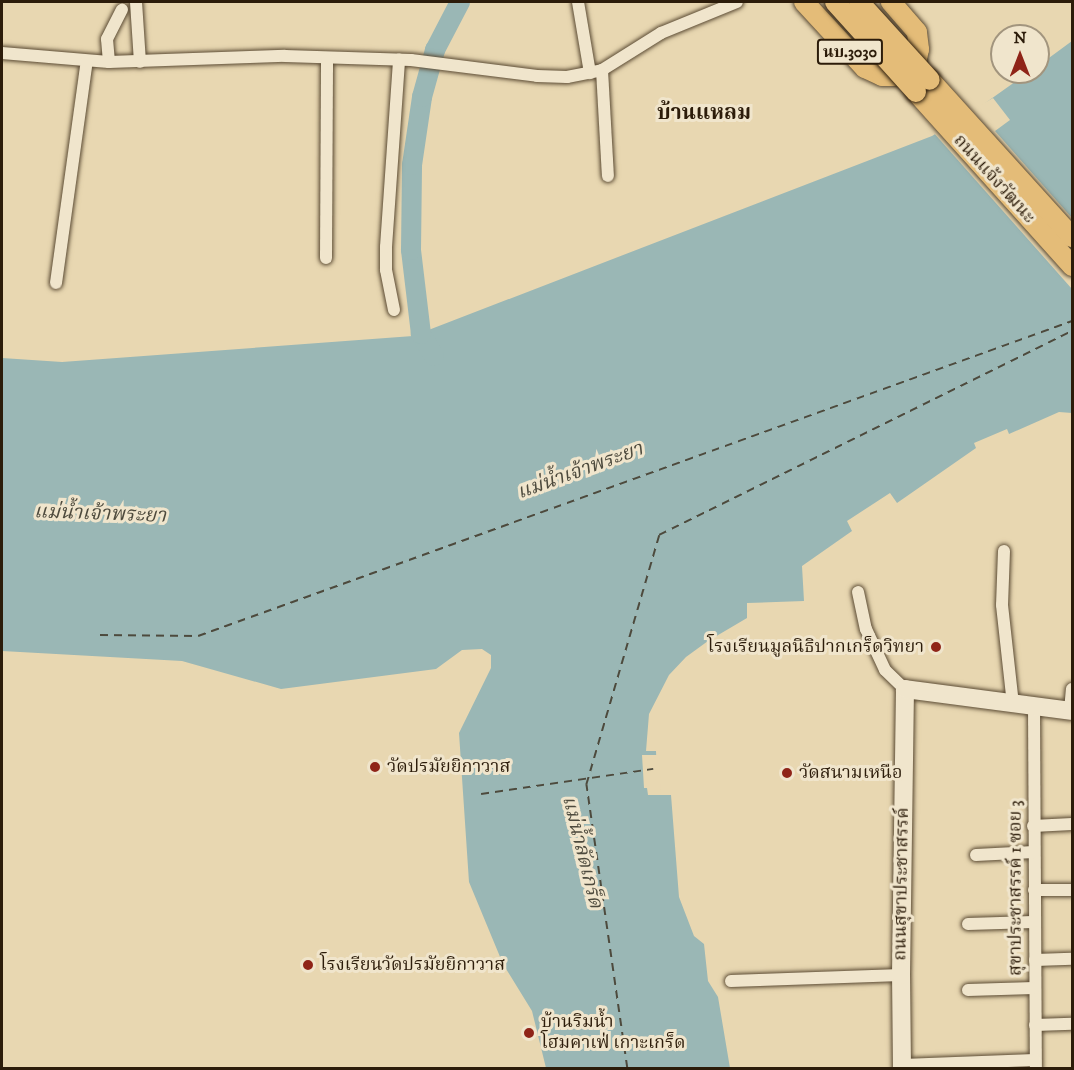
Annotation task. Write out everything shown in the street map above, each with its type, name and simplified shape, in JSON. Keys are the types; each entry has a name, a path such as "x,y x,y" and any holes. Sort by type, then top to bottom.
{"main road":[{"name":"นบ.3030","path":"804,2 865,68 882,76 893,76 907,70 917,58 919,49 917,32 891,2"},
{"path":"835,2 923,86"},
{"path":"859,2 923,86"},
{"name":"ถนนแจ้งวัฒนะ","path":"923,86 1072,237"},
{"name":"ถนนแจ้งวัฒนะ","path":"923,86 1072,266"}],"street":[{"path":"136,2 140,62"},
{"path":"578,2 596,72 608,176"},
{"path":"2,53 109,62 285,56 405,60 445,63 537,76 567,77 596,72 661,33 737,2"},
{"path":"109,62 107,39 122,10"},
{"path":"326,258 327,59"},
{"path":"394,310 386,270 386,238 405,60"},
{"path":"56,283 87,61"},
{"path":"1004,551 1002,605 1013,704"},
{"path":"858,592 866,629 885,670 905,689 1071,711 1072,689"},
{"name":"ถนนสุขาประชาสรรค์","path":"902,1067 905,689"},
{"name":"สุขาประชาสรรค์ 1 ซอย 3","path":"1034,707 1035,1064"},
{"path":"1033,826 1072,824"},
{"path":"976,855 1034,852"},
{"path":"1034,890 1072,890"},
{"path":"968,924 1033,922"},
{"path":"1035,960 1072,959"},
{"path":"731,981 901,975"},
{"path":"968,990 1034,988"},
{"path":"1035,1025 1072,1024"},
{"path":"902,1067 1035,1064"}],"water":[{"path":"1072,41 1072,413 1059,412 1009,434 1007,429 974,443 976,448 897,503 890,493 847,521 852,531 802,566 804,601 747,603 747,618 686,657 669,675 649,714 646,751 656,751 658,795 671,795 679,897 694,936 704,944 708,981 718,997 730,1068 546,1068 532,1011 503,964 469,882 459,733 491,668 491,655 482,649 462,650 436,669 281,689 182,661 2,651 2,358 62,362 413,336 932,136 974,111 1012,84 1050,84 1050,57"}],"pier":[{"path":"993,98 1010,120 995,131 1072,218 1072,289 933,132"},
{"path":"642,755 659,755 661,795 648,795 647,788 644,788"}],"waterway":[{"path":"434,356 421,334 411,250 412,165 422,97 435,50 460,2"}],"ferry route":[{"path":"100,635 198,636 1072,321"},
{"path":"627,1068 586,785 659,535 1072,331"},
{"path":"481,794 653,769"}],"place":[{"name":"โรงเรียนมูลนิธิปากเกร็ดวิทยา","path":"936,647"},
{"name":"วัดปรมัยยิกาวาส","path":"375,767"},
{"name":"วัดสนามเหนือ","path":"787,773"},
{"name":"โรงเรียนวัดปรมัยยิกาวาส","path":"308,965"},
{"name":"บ้านริมน้ำ โฮมคาเฟ่ เกาะเกร็ด","path":"529,1033"}],"district":[{"name":"บ้านแหลม","path":"704,113"}],"water label":[{"name":"แม่น้ำเจ้าพระยา","path":"580,471"},
{"name":"แม่น้ำเจ้าพระยา","path":"100,514"},
{"name":"แม่น้ำลัดเกร็ด","path":"582,852"}]}
